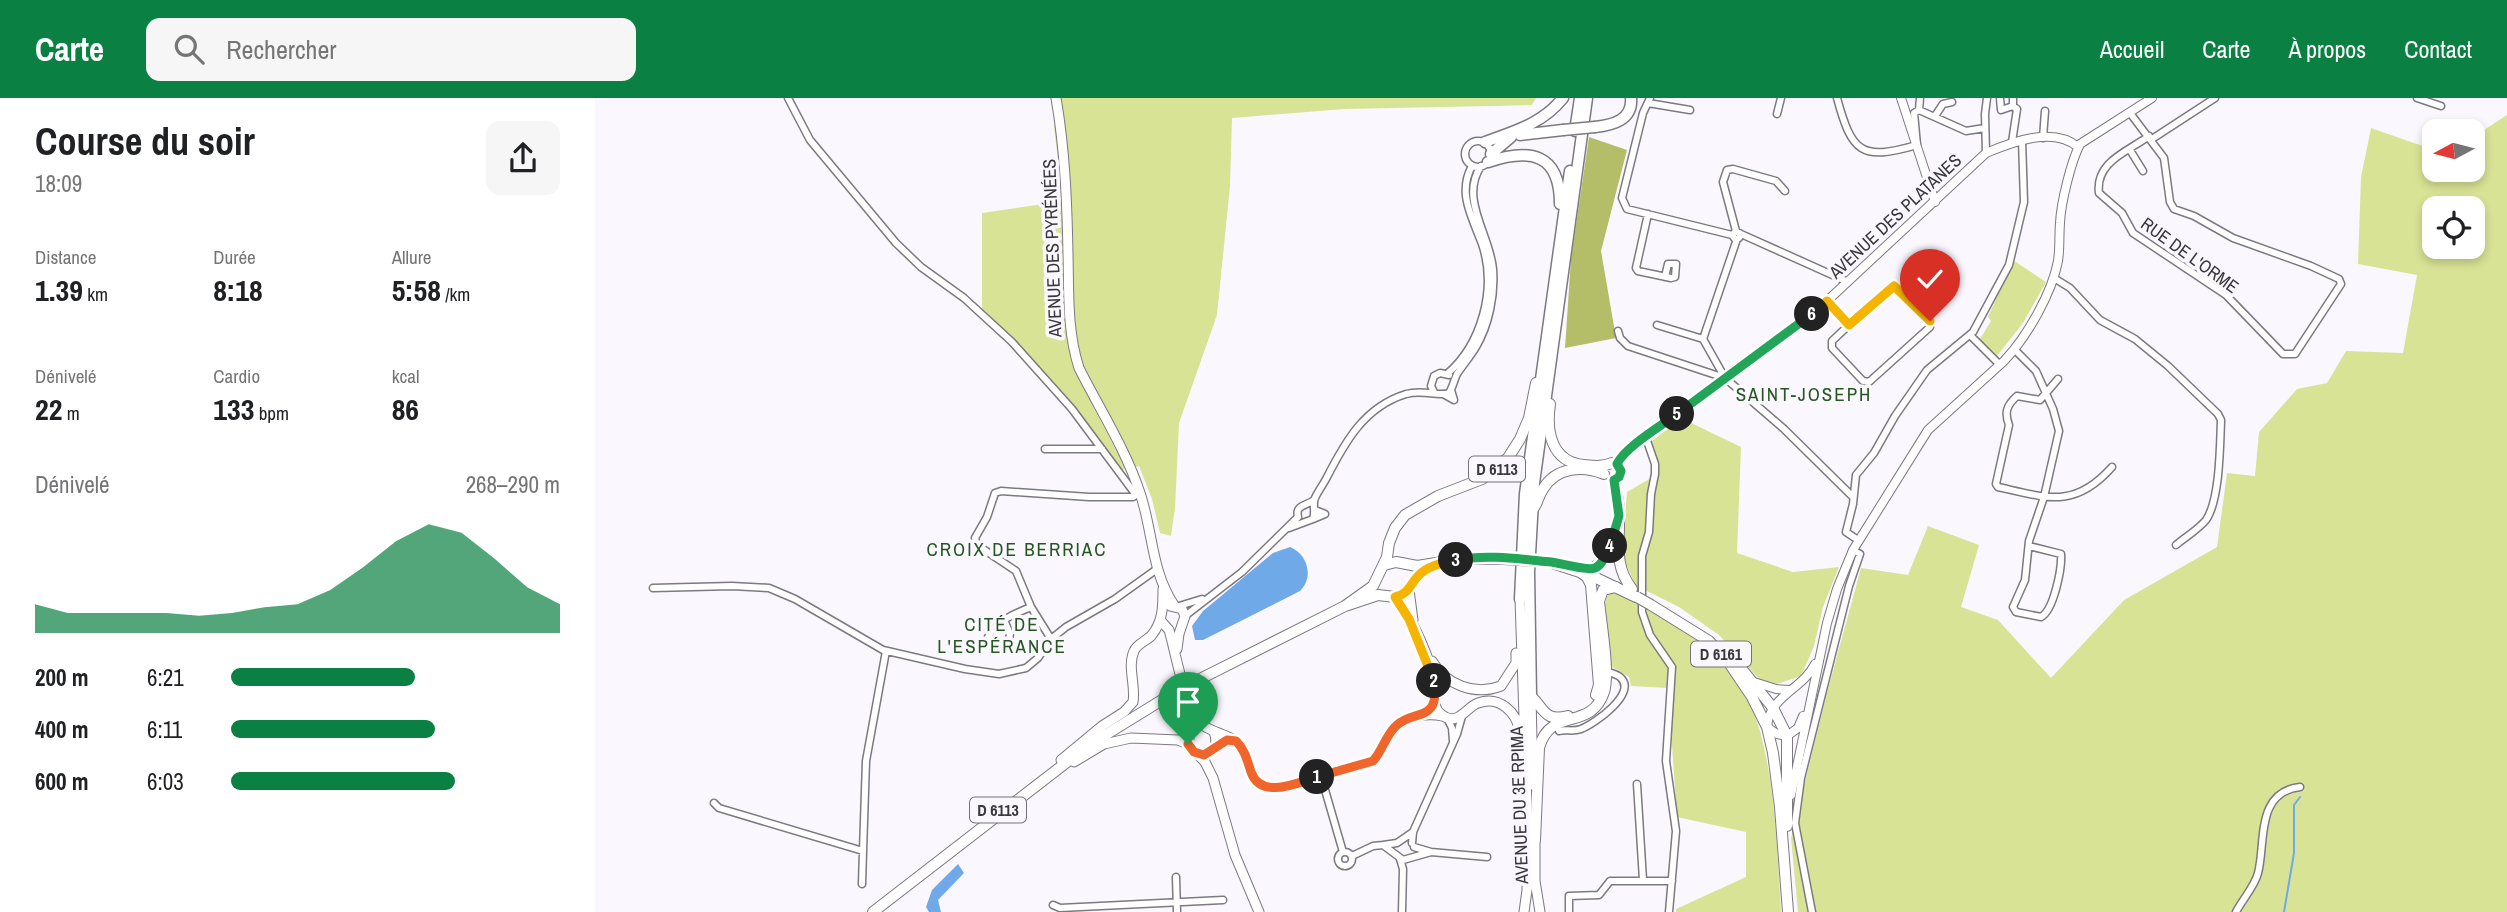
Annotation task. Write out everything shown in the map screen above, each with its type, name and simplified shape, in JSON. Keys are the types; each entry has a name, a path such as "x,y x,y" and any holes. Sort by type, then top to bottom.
{"highway":[{"path":"1485,142 1530,126 1546,116 1563,98"},
{"name":"D 6113","path":"1520,599 1525,494 1580,98"},
{"name":"D 6113","path":"1531,696 1529,572 1532,510 1587,98"},
{"path":"1577,173 1593,98"},
{"path":"1498,138 1612,125 1622,120 1632,105 1631,98"},
{"path":"1487,161 1511,137"},
{"path":"1487,161 1522,153 1537,157 1547,164 1560,188 1561,239"}],"main road":[{"name":"AVENUE DES PYRÉNÉES","path":"1056,98 1066,171 1073,351 1079,368 1133,473 1163,589 1164,610"},
{"name":"D 6113","path":"1562,292 1548,418 1551,440 1558,452 1576,464 1605,470"},
{"name":"D 6113","path":"1384,565 1395,528 1405,514 1438,496 1482,479 1508,458 1529,418 1549,321"},
{"path":"1612,463 1617,464 1621,471 1619,477 1614,480 1607,478 1605,470 1612,463"},
{"name":"D 6113","path":"1532,510 1538,503 1543,488 1558,474 1577,468 1605,470"},
{"path":"1614,480 1619,516 1619,562 1625,580 1636,593"},
{"path":"1445,717 1437,710 1434,681 1420,642 1402,605 1380,590 1377,578 1384,565 1396,562 1417,566 1484,557 1596,568 1612,541 1619,516"},
{"path":"1390,596 1402,596 1422,572 1446,561"},
{"path":"1531,696 1549,716 1560,718 1578,714 1592,702 1603,675 1595,640 1591,585 1587,577 1577,570 1549,562"},
{"path":"1406,565 1412,573 1413,618 1432,663 1441,675 1467,688 1482,691 1493,689 1501,686 1509,676 1516,663 1516,614 1520,599"},
{"name":"D 6161","path":"1589,569 1636,593 1709,641 1729,663 1752,697 1767,727 1777,782 1788,912"},
{"name":"D 6161","path":"1577,570 1636,593"},
{"name":"D 6113","path":"936,862 1089,745 1175,692 1345,606 1370,589 1377,578"},
{"name":"D 6113","path":"1535,840 1539,748 1542,735 1551,726 1581,717 1596,707 1604,694 1599,601 1603,590 1616,587"},
{"name":"AVENUE DES PYRÉNÉES","path":"1163,589 1176,606"},
{"name":"D 6113","path":"1345,606 1378,595 1390,596"},
{"name":"D 6113","path":"1520,599 1527,797"},
{"name":"D 6161","path":"1651,602 1686,618 1728,653 1773,708 1787,736 1786,876"},
{"path":"1061,760 1102,726 1130,708 1135,694 1132,668 1134,651 1161,621 1164,610 1176,606 1185,616 1176,654"},
{"path":"1161,621 1169,630 1193,713 1188,744 1192,751 1199,754 1213,778 1235,855 1259,912"},
{"path":"1169,630 1181,627"},
{"path":"1421,716 1446,683 1453,681"},
{"path":"1467,688 1470,707"},
{"name":"D 6113","path":"873,912 1061,760 1143,705 1175,692"},
{"name":"AVENUE DU 3E RPIMA","path":"1531,696 1535,881 1541,912"},
{"path":"1193,713 1213,732 1236,741 1246,754 1252,776 1260,784 1277,788 1373,761 1395,726 1401,722 1421,716 1462,716 1470,707 1485,701 1496,703 1508,707 1515,715 1522,747 1527,797"},
{"path":"1192,730 1204,726"},
{"path":"1213,732 1216,740 1213,749 1213,778"},
{"path":"1007,808 1104,744 1131,738 1178,740 1188,744"},
{"path":"1199,754 1231,739"},
{"name":"AVENUE DU 3E RPIMA","path":"1524,912 1527,890 1527,797"}],"street":[{"path":"789,98 810,141 896,243 1012,342 1072,409 1138,495 1089,497 1001,491 995,493 987,517 975,538 977,545 1016,571 1031,607 1051,639"},
{"path":"1777,114 1781,98"},
{"path":"1837,98 1851,138 1868,151 1881,154 1917,145"},
{"path":"1901,98 1935,201"},
{"path":"1919,110 1920,98"},
{"path":"1986,153 1987,98"},
{"path":"2000,98 2001,110 2013,102 2017,109 2012,142"},
{"path":"1787,829 1792,780 1821,652 1837,589 1857,540 1928,430 2015,350 2033,320 2054,278 2059,258 2060,219 2078,147 2152,98"},
{"name":"RUE DE L'ORME","path":"2150,138 2167,164 2170,202 2174,209 2194,216 2233,237 2339,279 2341,284 2295,354 2283,354 2226,295 2133,233 2122,213 2099,193 2104,166 2215,98"},
{"path":"2417,98 2441,106"},
{"path":"1690,110 1649,101 1622,198 1627,209 1736,235 1848,282"},
{"path":"1935,116 1943,104 1952,102"},
{"path":"1917,145 1914,113 1919,110"},
{"path":"1919,110 1966,131 1986,128"},
{"path":"2043,138 2045,111"},
{"path":"2130,113 2150,138"},
{"name":"AVENUE DES PLATANES","path":"1617,464 1626,451 1827,301 1986,153 2012,142 2043,138 2065,139 2078,147"},
{"path":"1857,540 1846,532 1856,475 1874,453 1895,416 1927,370 1970,335 1980,322 2009,265 2024,202 2022,140"},
{"path":"1300,519 1308,522 1313,519 1312,507 1315,498 1345,442 1356,428 1385,404 1405,395 1450,389 1481,336 1493,295 1493,268 1488,243 1473,203 1472,187 1475,176 1487,161 1485,142 1475,141 1465,149 1465,157 1472,166"},
{"path":"2130,150 2143,171"},
{"path":"1472,166 1487,161"},
{"path":"1422,391 1437,374 1447,374 1461,362 1477,332 1487,290 1483,246 1467,205 1465,187 1472,166"},
{"path":"1703,339 1736,235 1723,182 1727,170 1734,169 1776,181 1785,191"},
{"path":"1648,214 1636,268 1638,271 1665,276"},
{"path":"2054,278 2070,288 2100,320 2135,340 2168,366 2221,420 2220,465 2210,513 2204,522 2176,545"},
{"path":"1894,286 1930,321 1930,327 1869,382 1863,381 1832,348 1832,341 1849,325 1894,286"},
{"path":"1827,301 1849,325"},
{"path":"1657,326 1703,339 1725,378 1784,429 1852,496"},
{"path":"1618,331 1620,338 1628,346 1725,378"},
{"path":"1970,335 2000,365"},
{"path":"2015,350 2036,371 2059,431 2044,497 2032,530 2029,547 2025,580 2013,607 2016,612 2041,617 2048,612 2052,601 2061,554 2029,547"},
{"path":"1447,374 1450,389"},
{"path":"2058,379 2040,400 2017,396 2010,402 2005,418 2009,425 1995,481 1998,487 2044,497 2067,497 2089,490 2112,467"},
{"path":"1431,383 1434,392"},
{"path":"1646,438 1655,474 1649,532 1642,556 1642,612 1650,635 1672,667 1666,761 1676,823 1669,912"},
{"path":"1045,449 1102,449"},
{"path":"1300,519 1298,509 1303,505 1312,507"},
{"path":"1185,616 1242,572 1300,519"},
{"path":"1812,912 1795,823 1801,778 1845,599 1860,554 1853,550"},
{"path":"653,588 769,588 795,599 886,651 999,674 1026,668 1038,658 1051,639 1066,627 1157,569"},
{"path":"1176,606 1210,596"},
{"path":"1096,600 1101,607"},
{"path":"1004,620 1031,607"},
{"path":"862,884 866,761 886,651"},
{"path":"1810,701 1798,728 1787,736 1777,734 1767,727 1773,708 1789,690 1804,681 1821,652"},
{"path":"1559,731 1578,730 1603,717 1618,701 1624,688 1621,678 1603,675"},
{"path":"1754,682 1776,690 1789,690"},
{"path":"1402,912 1403,869 1413,845 1413,832 1453,743 1462,716"},
{"path":"1445,717 1453,729 1453,743"},
{"path":"1321,776 1343,852 1352,856 1373,846 1400,841 1413,832"},
{"path":"1637,784 1643,880"},
{"path":"2236,912 2258,876 2263,825 2268,810 2283,792 2300,787"},
{"path":"715,803 719,808 863,851"},
{"path":"1400,841 1431,852 1487,857"},
{"path":"1395,852 1400,841"},
{"path":"1383,845 1406,858 1431,852"},
{"path":"1343,852 1338,858 1343,866 1350,865 1352,856"},
{"path":"1175,877 1177,912"},
{"path":"1569,912 1569,896 1599,895 1608,883 1615,880 1672,881"},
{"path":"1053,905 1060,908 1223,900"}],"green space":[{"path":"1059,98 1536,98 1532,105 1344,109 1232,118 1230,186 1217,315 1179,423 1171,536 1160,533 1152,499 1139,466 1120,470 1072,408 982,315 982,213 1063,201 1054,127"},
{"path":"2507,115 2507,912 1798,912 1791,838 1861,568 1908,575 1928,526 1979,545 1961,607 1998,620 2051,678 2124,600 2217,547 2227,473 2255,476 2259,432 2297,389 2327,383 2346,351 2403,353 2417,275 2358,264 2361,177 2371,128 2422,146 2422,182 2485,182 2485,129"},
{"path":"1589,137 1627,150 1601,251 1616,338 1565,348 1571,259"},
{"path":"2013,260 2046,282 2023,323 1997,356 1980,339 1991,321 1988,317"},
{"path":"1681,418 1741,447 1737,553 1793,572 1839,567 1823,607 1814,646 1801,676 1777,684 1760,680 1719,635 1679,607 1635,585 1622,554 1627,492 1658,474 1652,441"},
{"path":"1608,593 1636,600 1693,636 1722,664 1746,697 1760,731 1769,776 1781,912 1676,912 1676,909 1746,877 1746,832 1677,817 1668,688 1631,686 1629,677 1609,665 1605,604"}],"water":[{"path":"1290,547 1301,555 1307,567 1307,580 1300,591 1203,640 1195,640 1192,626 1203,611 1273,553"},
{"path":"958,864 964,873 938,900 941,912 929,912 926,907 932,890"}],"waterway":[{"path":"2284,912 2294,853 2294,805 2300,797"}],"district":[{"name":"SAINT-JOSEPH","path":"1804,394"},
{"name":"CROIX DE BERRIAC","path":"1017,549"},
{"name":"CITÉ DE L'ESPÉRANCE","path":"1002,635"}],"route":[{"path":"1188,744 1194,752 1204,755 1222,742 1231,739 1236,741 1246,754 1252,776 1260,784 1277,788 1373,761 1395,726 1421,716 1434,702 1436,692 1429,665 1409,619 1395,597 1402,596 1409,590 1422,572 1446,561 1484,557 1596,568 1612,541 1619,516 1614,480 1621,474 1618,460 1626,451 1827,301 1849,325 1894,286 1930,321"}]}
